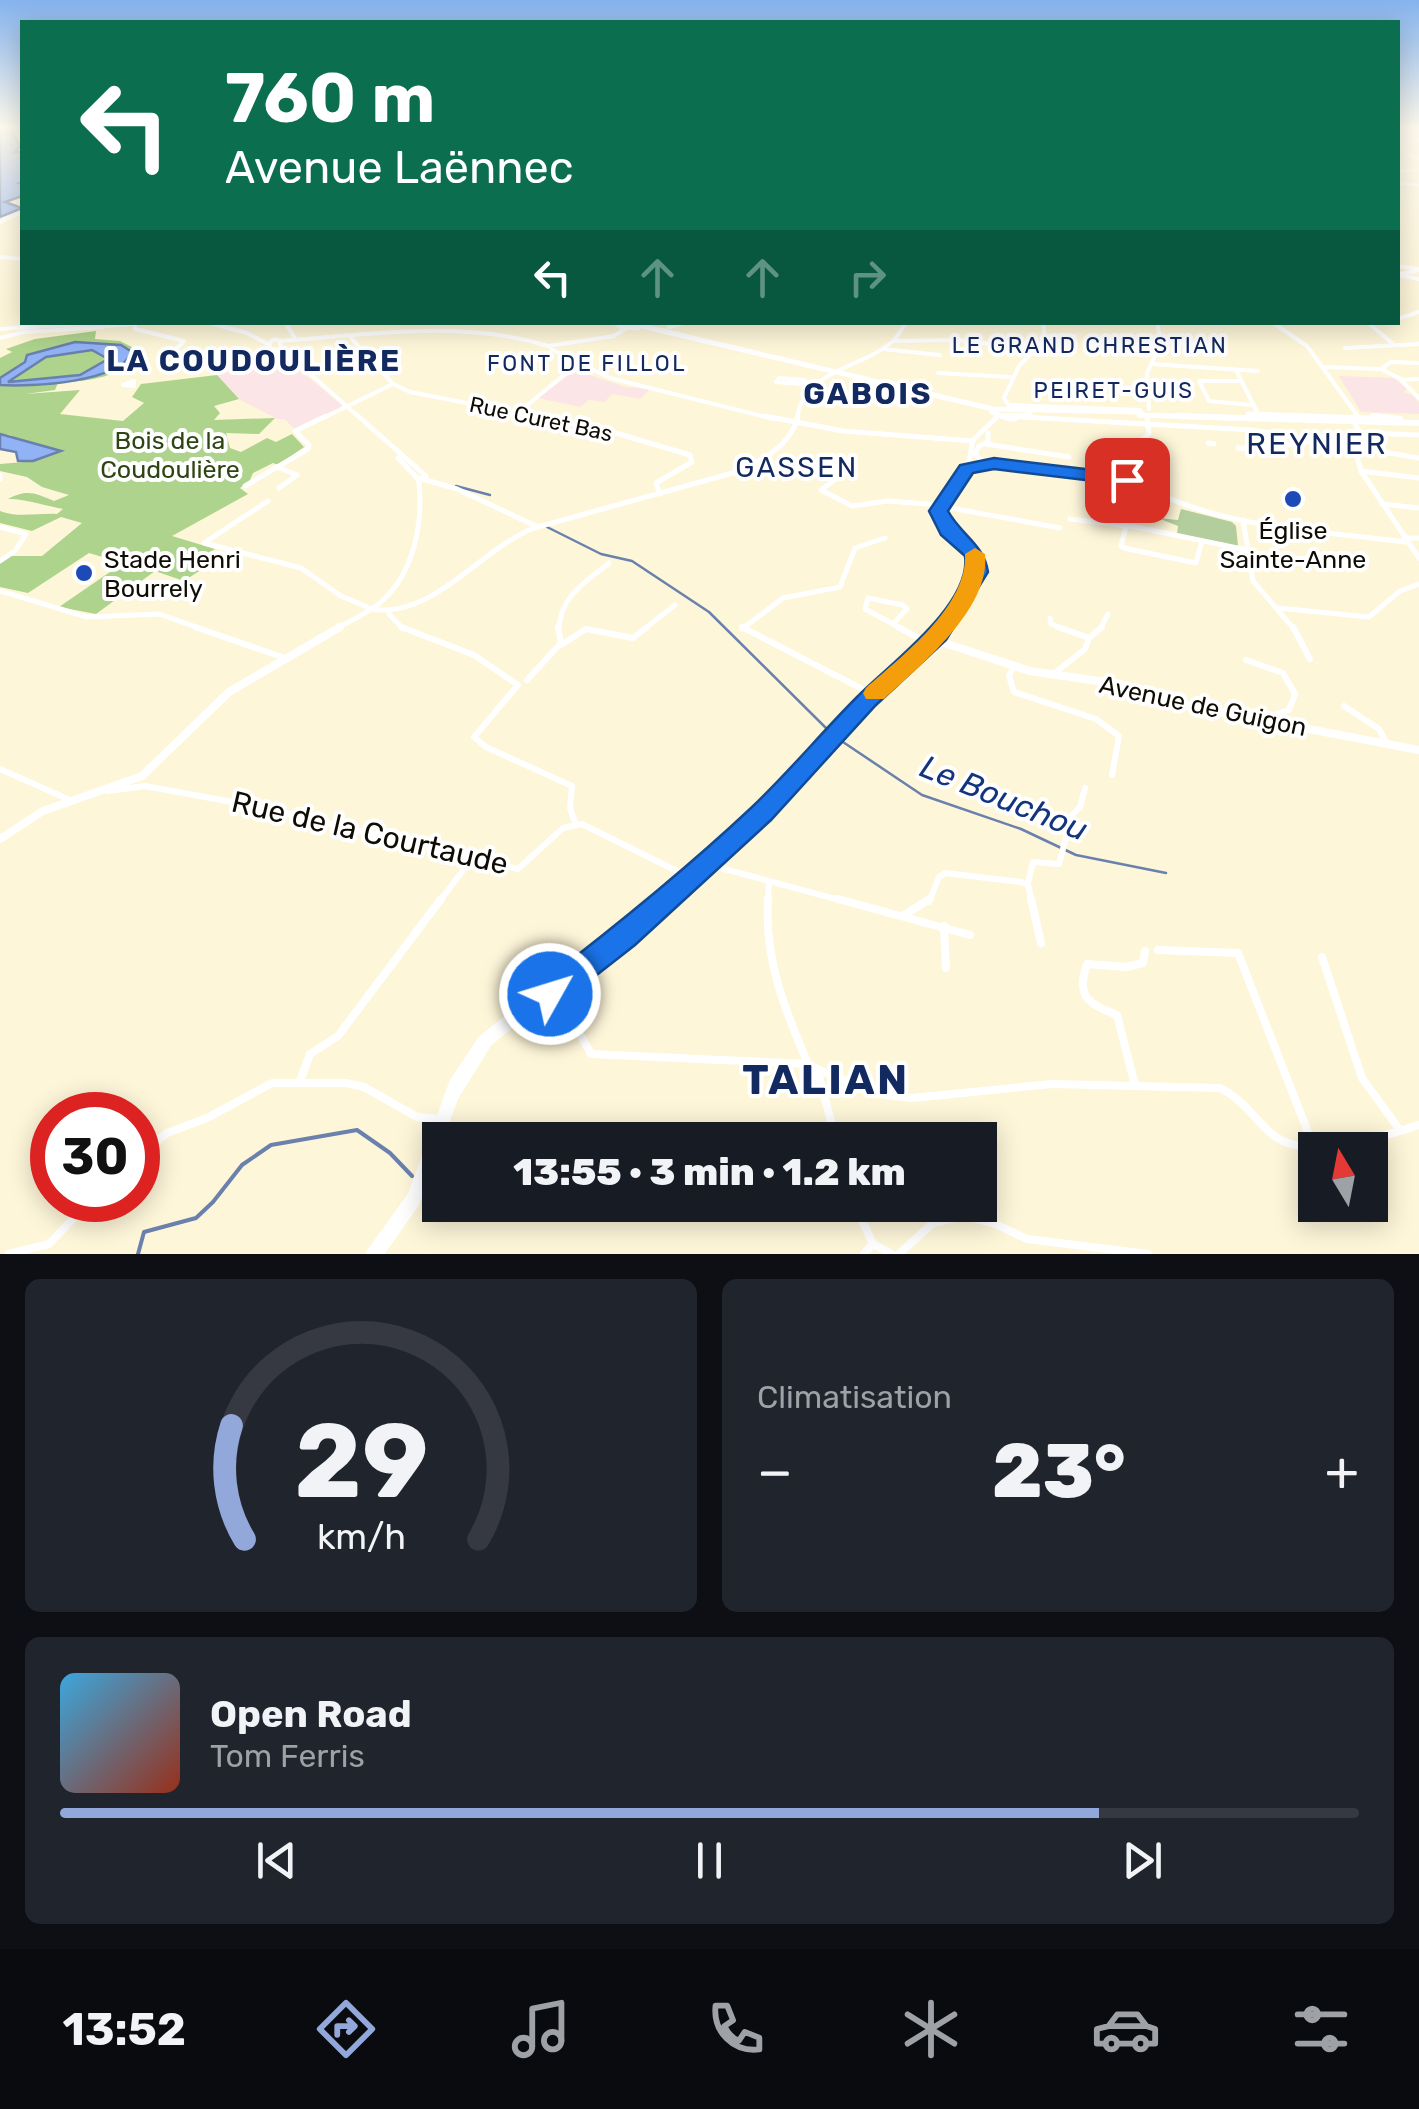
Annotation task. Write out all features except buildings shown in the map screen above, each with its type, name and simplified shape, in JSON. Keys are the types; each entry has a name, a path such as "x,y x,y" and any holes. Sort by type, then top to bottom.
{"main road":[{"path":"622,325 668,330 1021,415"},
{"path":"1004,410 1010,419 1047,412 1255,412 1419,422"}],"street":[{"path":"2,332 81,325"},
{"path":"2,332 120,325"},
{"path":"135,325 136,329 184,341 176,348"},
{"path":"215,325 276,346 294,340 454,330 512,335 551,347 574,366 628,386 870,434 981,441 1070,456"},
{"path":"237,325 276,346 336,395 425,482 443,486 534,528"},
{"path":"286,325 294,340"},
{"path":"551,347 622,325"},
{"path":"668,330 680,325"},
{"path":"892,342 905,325"},
{"path":"1044,325 1046,336"},
{"path":"1142,483 1154,479 1144,438 1149,434 1146,374 1161,340 1158,325"},
{"path":"1277,325 1301,340 1323,367 1356,418 1363,438"},
{"path":"1371,325 1394,344"},
{"path":"379,1254 422,1189 454,1082 472,1053 508,1016 607,942 747,821 872,694 931,641 974,571 970,552 940,518 940,506 975,464 981,441 1004,410 1010,377 1031,349 1046,336 1074,336"},
{"name":"Rue Curet Bas","path":"350,338 393,384 421,395 602,429 690,455 692,462 656,483 660,496"},
{"path":"389,614 438,590 491,550 534,528 660,496 766,459 789,441 797,421 796,407 806,394 835,372 892,342 959,340 1031,349"},
{"path":"1161,340 1206,346"},
{"path":"1136,344 1158,350"},
{"path":"1345,348 1419,344"},
{"path":"880,348 940,355"},
{"path":"1381,369 1391,362 1419,363"},
{"path":"1151,364 1258,372"},
{"path":"518,413 574,366"},
{"path":"1323,367 1381,369 1401,379 1419,398"},
{"path":"1236,370 1255,412"},
{"path":"938,373 1010,377"},
{"path":"1401,379 1419,379"},
{"path":"1241,381 1198,380 1209,401 1255,412"},
{"path":"245,486 308,448 295,431 393,384"},
{"path":"803,384 818,385"},
{"path":"806,394 841,400"},
{"path":"1004,410 1148,413"},
{"path":"1021,415 1252,430 1419,458"},
{"path":"981,441 998,422 1010,419"},
{"path":"1363,438 1416,436 1419,448"},
{"path":"1363,438 1356,448 1361,471 1419,558"},
{"path":"1238,448 1266,449 1263,444 1295,445 1314,440"},
{"path":"975,464 1120,478 1142,483 1172,500 1243,520 1406,542 1417,538"},
{"path":"277,467 297,474 279,488"},
{"path":"1361,471 1419,478"},
{"path":"837,478 820,490 852,506 888,500 1060,528"},
{"path":"1107,524 1120,478"},
{"path":"0,839 43,811 136,782 229,692 372,609 396,590 407,572 425,482"},
{"path":"268,501 204,543 301,568 342,596 389,614 403,630 474,655 518,683 529,682 575,631 592,627 633,638 676,605"},
{"path":"1382,504 1419,508"},
{"path":"1070,519 1247,550"},
{"path":"1243,520 1254,581 1292,625 1310,659"},
{"path":"0,526 26,534 15,551 0,560"},
{"path":"1126,526 1121,547 1196,562 1202,541"},
{"path":"872,694 740,628 783,598 840,587 856,548 884,538"},
{"path":"559,647 556,623 560,606 609,563"},
{"path":"1277,608 1375,616 1397,588 1419,584"},
{"path":"0,591 87,617 159,614 286,658"},
{"path":"893,624 907,609 868,598 865,609 893,624 931,641"},
{"path":"1052,675 1085,650 1089,638 1099,632 1108,614"},
{"path":"1050,618 1051,624 1089,638"},
{"name":"Avenue de Guigon","path":"931,641 1052,675 1125,684 1172,704 1419,750"},
{"path":"1246,660 1283,672 1296,698 1289,710 1261,719"},
{"path":"1014,666 1010,676 1014,692 1088,714 1115,730 1119,736 1112,775"},
{"path":"518,683 474,737 486,747 572,786 570,808 575,823 590,826 685,876"},
{"path":"1344,706 1378,729 1386,743"},
{"path":"0,769 70,800"},
{"name":"Rue de la Courtaude","path":"136,782 265,808 518,869 562,828 575,823"},
{"path":"1042,943 1028,885 1034,862 1059,864 1072,815 1080,807 1085,788"},
{"path":"300,1081 310,1054 338,1036 472,860"},
{"path":"702,861 970,935"},
{"path":"901,915 924,906 935,895 945,873 1028,885"},
{"path":"769,882 765,929 769,963 813,1066 830,1122"},
{"path":"924,906 930,922"},
{"path":"944,926 946,968"},
{"path":"1158,950 1238,953 1308,1132"},
{"path":"1136,1085 1117,1015 1094,1007 1087,998 1082,975 1087,964 1126,967 1143,963 1145,951"},
{"path":"1322,956 1362,1078 1399,1129"},
{"path":"547,990 569,1014 591,1054 813,1066 870,1091 912,1098 1052,1084 1220,1088 1242,1100 1281,1141 1298,1144"},
{"path":"160,1138 208,1118 259,1088 300,1081 364,1087 417,1117 443,1119"},
{"path":"370,1254 412,1196 443,1119"},
{"path":"1388,1133 1419,1126"},
{"path":"864,1222 874,1244 895,1254 932,1223 964,1216 1027,1239 1148,1254"},
{"path":"9,1254 45,1249 58,1241 73,1222"},
{"path":"864,1254 874,1244"}],"shaded area":[{"path":"281,355 341,407 295,429 284,419 233,396 217,375"},
{"path":"575,370 626,387 650,389 640,399 613,394 604,402 589,400 580,407 538,398"},
{"path":"1339,376 1394,378 1407,389 1403,392 1419,403 1419,414 1361,412"}],"green space":[{"name":"Bois de la Coudoulière","path":"96,331 95,339 120,341 142,352 114,373 93,379 58,383 55,390 25,394 80,390 60,414 123,421 144,403 132,397 141,384 217,375 239,399 214,406 220,413 214,420 275,418 259,434 226,433 230,448 241,452 267,438 276,442 292,434 304,447 278,465 273,463 253,473 240,488 248,494 172,536 215,549 196,561 207,566 184,581 155,571 96,614 59,607 123,563 89,553 28,593 0,587 0,563 10,556 42,556 82,523 61,517 32,531 0,523 0,511 57,514 63,509 8,499 15,496 31,493 54,501 69,495 42,487 27,477 0,471 0,464 24,462 11,435 0,434 0,385 76,380 122,366 121,345 75,342 27,355 25,362 0,378 0,358 12,352 6,349 35,339"},
{"path":"92,350 109,359 80,375 8,383 46,357"},
{"path":"1181,509 1232,522 1238,546 1177,534 1178,526 1158,518 1178,520"}],"water":[{"path":"0,188 20,188 20,197 5,202 20,209 0,217"},
{"path":"75,342 121,345 132,352 110,371 93,377 52,384 0,385 0,378 25,362 27,355","holes":["92,350 108,359 80,375 8,382 46,357"]},
{"path":"0,434 61,451 33,461 18,461 16,452 0,449"}],"waterway":[{"name":"Le Bouchou","path":"456,486 490,495"},
{"name":"Le Bouchou","path":"547,527 601,554 632,561 709,612 828,730"},
{"name":"Le Bouchou","path":"837,738 922,795 1021,829 1076,855 1166,873"},
{"path":"138,1254 144,1232 196,1218 242,1165 271,1145 357,1130 390,1153 412,1176"}],"slow traffic":[{"path":"875,693 938,636 977,574 975,554"}],"place":[{"name":"Église Sainte-Anne","path":"1293,499"},
{"name":"Stade Henri Bourrely","path":"84,573"}],"district":[{"name":"LE GRAND CHRESTIAN","path":"1090,345"},
{"name":"LA COUDOULIÈRE","path":"254,361"},
{"name":"FONT DE FILLOL","path":"587,363"},
{"name":"PEIRET-GUIS","path":"1114,390"},
{"name":"GABOIS","path":"868,394"},
{"name":"REYNIER","path":"1317,444"},
{"name":"GASSEN","path":"797,467"},
{"name":"TALIAN","path":"826,1080"}],"route":[{"path":"550,994 624,937 762,814 868,700 938,636 978,572 975,554 948,531 938,511 966,469 994,464 1127,480"}]}
